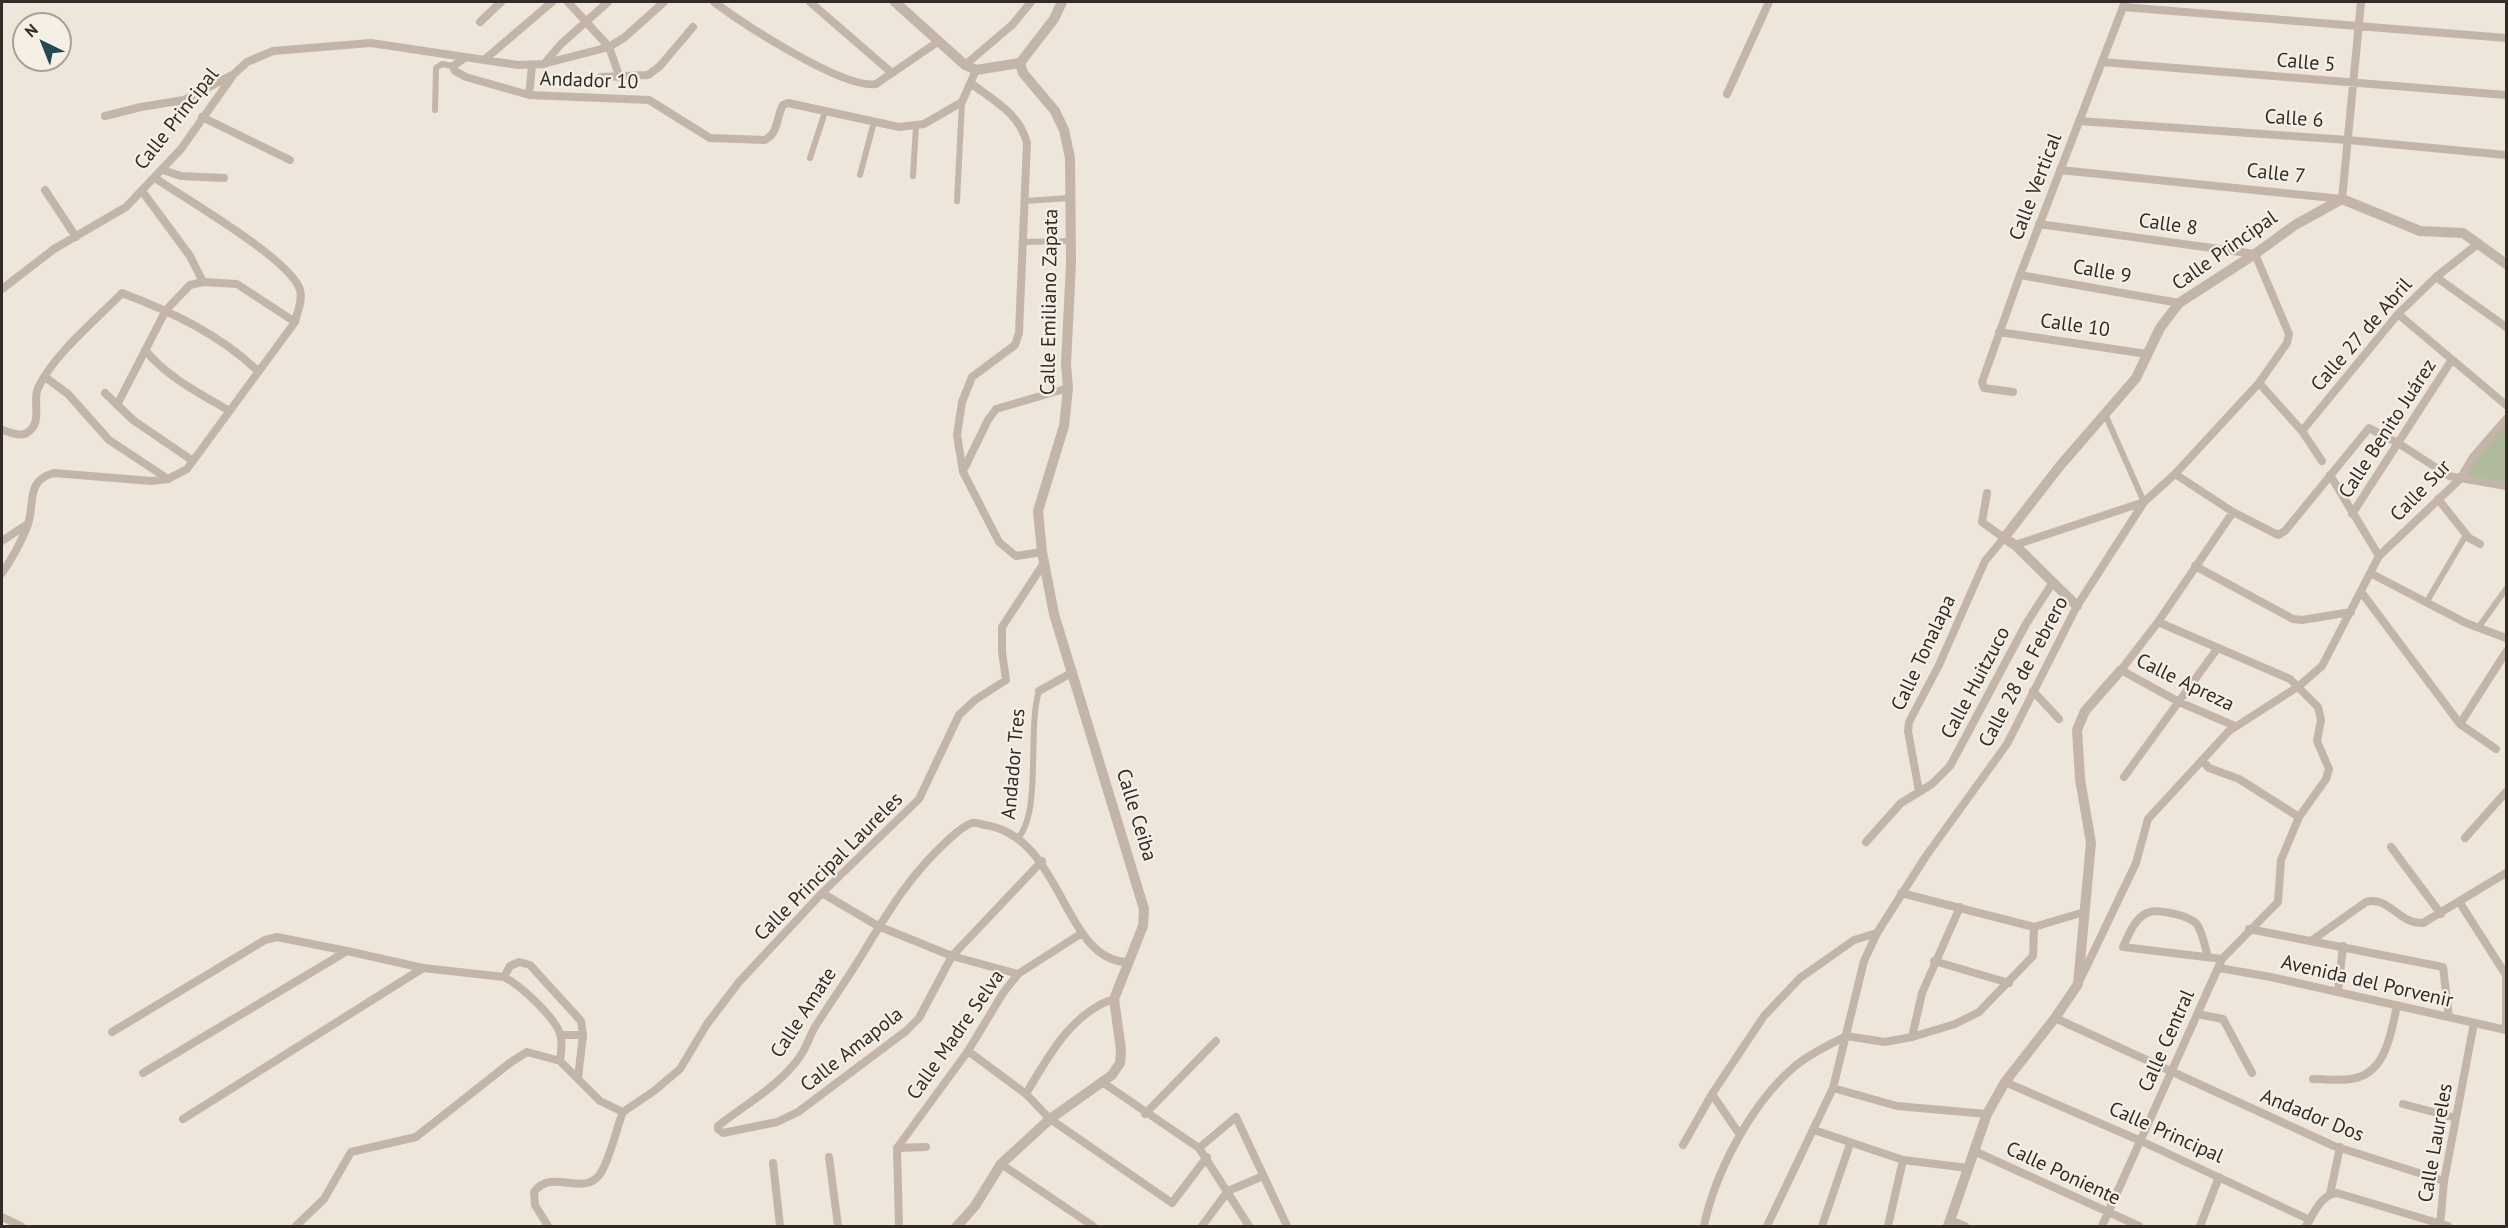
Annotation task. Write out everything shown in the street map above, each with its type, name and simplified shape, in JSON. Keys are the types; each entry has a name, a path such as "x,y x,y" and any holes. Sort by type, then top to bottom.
{"street":[{"path":"480,22 501,2"},
{"path":"484,60 552,2"},
{"path":"568,2 609,47 620,78"},
{"path":"543,64 608,2"},
{"path":"609,47 625,37 664,2"},
{"path":"714,2 796,54 832,73 869,85 876,84 939,41"},
{"path":"810,2 892,73"},
{"path":"895,2 965,65 976,70 1020,63 1054,19 1062,2"},
{"path":"965,65 1012,25 1031,2"},
{"path":"1727,94 1768,2"},
{"path":"2342,199 2361,2"},
{"path":"2124,4 2359,27 2506,38"},
{"name":"Calle Vertical","path":"2013,392 1982,386 2020,275 2124,4"},
{"path":"601,77 620,78 648,75 693,27"},
{"name":"Calle Principal","path":"2,289 54,249 126,207 163,170 234,74 247,62 273,51 371,43 532,66 609,47"},
{"path":"435,110 436,68 442,64 453,66 466,57"},
{"name":"Calle 5","path":"2102,62 2506,95"},
{"name":"Calle Emiliano Zapata","path":"1020,63 1023,73 1048,100 1064,130 1070,158 1071,241 1066,364 1068,388 1064,426 1038,511 1043,557"},
{"name":"Andador 10","path":"453,66 455,71 466,77 529,95 649,100 710,138 765,140 772,136 783,105 788,103 825,112"},
{"path":"529,95 532,66"},
{"path":"957,201 962,102 972,84 976,70"},
{"path":"105,116 141,106 184,100 234,74"},
{"path":"972,84 1017,118 1024,129 1027,143 1025,201 1019,333 1015,345 972,377 962,402 957,435 963,472 999,542 1016,556 1043,557"},
{"path":"810,158 825,112 874,122 916,127 962,102"},
{"path":"202,117 290,160"},
{"name":"Calle 6","path":"2079,120 2506,154"},
{"path":"860,176 874,122"},
{"path":"913,176 916,127"},
{"path":"163,170 182,176 224,178"},
{"name":"Calle 7","path":"2060,170 2342,199 2420,231 2463,233 2506,264"},
{"path":"2,573 15,554 28,524 33,489 42,476 54,473 151,482 168,479 187,470 228,410 295,322 301,300 300,289 267,254 154,178"},
{"path":"45,190 76,237"},
{"path":"142,191 189,256 202,282"},
{"path":"1025,201 1070,198"},
{"name":"Calle Principal","path":"2004,538 2136,378 2160,328 2179,303 2295,225 2342,199"},
{"name":"Calle 8","path":"2039,224 2255,254"},
{"path":"1023,242 1071,241"},
{"name":"Calle 27 de Abril","path":"2302,431 2398,314 2436,277 2478,243"},
{"path":"2255,254 2289,334 2287,343 2259,383 2302,431 2322,461"},
{"name":"Calle 9","path":"2020,275 2179,303"},
{"path":"2436,277 2506,327"},
{"path":"117,405 166,310 182,290 202,282 237,284 295,322"},
{"path":"2,430 21,435 28,432 36,422 37,390 45,377 65,351 122,293 166,310 223,341 258,371"},
{"path":"2398,314 2506,405"},
{"name":"Calle 10","path":"1999,332 2147,354"},
{"path":"145,350 155,363 172,377 228,410"},
{"name":"Calle Benito Juárez","path":"2352,514 2451,361"},
{"path":"45,377 68,394 109,440 168,479"},
{"name":"Calle 28 de Febrero","path":"1767,1227 1833,1088 1864,962 1877,933 1901,893 2007,744 2077,606 2144,502 2175,474 2259,383"},
{"path":"963,472 988,420 996,410 1068,388"},
{"path":"105,393 133,420 193,461"},
{"path":"2015,544 2144,502 2105,414"},
{"name":"Calle Sur","path":"2379,556 2460,479 2473,456 2506,419"},
{"path":"2175,474 2234,512 2278,535 2285,531 2369,428 2398,443 2442,472 2460,479 2506,486"},
{"path":"1965,1227 1949,1223 1987,1114 2005,1082 2055,1018 2078,984 2136,863 2148,819 2235,726 2299,686 2322,666 2372,574 2379,556 2330,475"},
{"path":"1987,493 1982,522 2015,544 2077,606"},
{"path":"2438,499 2466,534 2480,544"},
{"path":"2078,984 2091,843 2080,779 2077,730 2085,711 2121,670 2158,622 2234,512"},
{"path":"2,541 28,524"},
{"path":"2426,603 2466,534"},
{"name":"Calle Tonalapa","path":"1919,791 1908,731 1909,722 1939,665 1985,561 2004,538"},
{"path":"2,561 15,554"},
{"name":"Calle Ceiba","path":"1043,557 1054,614 1144,909 1143,927 1114,999 1121,1050 1120,1063 1112,1075 1102,1082"},
{"name":"Calle Principal Laureles","path":"622,1112 654,1091 680,1069 707,1024 739,981 822,893 920,799 959,715 975,700 1006,680 1002,652 1002,627 1043,557"},
{"path":"2195,566 2294,619 2302,620 2351,612"},
{"path":"2372,574 2478,628 2506,638"},
{"name":"Calle Huitzuco","path":"1866,842 1901,803 1932,784 1950,766 2015,644 2053,582"},
{"path":"2478,628 2506,589"},
{"path":"2362,593 2460,724 2496,749"},
{"path":"2158,622 2289,679 2299,686 2318,707 2321,720 2317,741 2329,769 2326,779 2299,817 2281,860 2278,902 2222,959 2123,947 2139,920 2152,912 2188,917 2194,921 2198,925 2208,957"},
{"path":"2124,777 2217,649"},
{"path":"2460,724 2506,652"},
{"name":"Calle Apreza","path":"2121,670 2179,702 2235,726"},
{"path":"1039,691 1073,672"},
{"name":"Andador Tres","path":"1018,838 1025,830 1033,784 1033,711 1039,691"},
{"path":"2033,692 2059,719"},
{"path":"2202,760 2209,768 2239,779 2299,817"},
{"path":"2465,838 2506,792"},
{"name":"Calle Amate","path":"718,1129 779,1079 801,1055 813,1029 878,926 920,866 960,830 973,823 993,826 1018,838 1042,861 1082,933 1100,955 1116,962 1128,962"},
{"path":"2391,847 2441,914"},
{"name":"Calle Amapola","path":"718,1129 723,1133 777,1122 798,1112 848,1077 918,1018 952,956 1042,861"},
{"path":"2312,940 2366,902 2373,900 2379,901 2407,922 2423,923 2460,903 2506,873"},
{"path":"822,893 878,926 952,956 1018,974"},
{"path":"1901,893 2034,927 2084,912"},
{"path":"2460,903 2506,975 2506,1030"},
{"path":"1912,1037 1922,993 1934,961 1960,907"},
{"path":"1704,1227 1707,1209 1740,1135 1774,1086 1789,1072 1846,1036 1885,1042 1912,1037 1955,1024 1979,1012 2009,983 2032,956 2034,927"},
{"path":"2249,929 2443,967 2450,1017"},
{"name":"Calle Madre Selva","path":"897,1148 968,1051 1003,993 1018,974 1082,933"},
{"path":"1683,1145 1712,1094 1764,1016 1800,978 1854,940 1877,933"},
{"path":"112,1032 265,940 278,936 423,968 504,977 524,991 551,1019 561,1035 560,1061"},
{"path":"2338,992 2343,946"},
{"path":"143,1073 347,951"},
{"name":"Calle Central","path":"2102,1227 2222,959"},
{"path":"1934,961 2009,983"},
{"path":"504,977 510,966 519,962 530,965 581,1021 583,1035 578,1078"},
{"path":"183,1119 423,968"},
{"name":"Avenida del Porvenir","path":"2219,968 2506,1030"},
{"path":"1026,1094 1062,1037 1097,1006 1114,999"},
{"path":"2313,1079 2351,1079 2373,1068 2389,1044 2397,1005"},
{"path":"2197,1014 2223,1019 2252,1073"},
{"name":"Andador Dos","path":"2055,1018 2171,1073 2340,1147 2444,1181"},
{"name":"Calle Laureles","path":"2330,1194 2337,1193 2442,1226 2444,1181 2474,1023"},
{"path":"561,1035 583,1035"},
{"path":"1145,1113 1216,1041"},
{"path":"968,1051 1026,1094 1050,1119 1172,1203 1207,1157"},
{"path":"296,1227 324,1199 351,1152 416,1137 527,1052 542,1054 560,1061 600,1101 622,1112 601,1173 592,1182 581,1185 549,1180 540,1184 534,1192 535,1205 548,1227"},
{"path":"957,1227 975,1206 1001,1164 1050,1119 1102,1082 1198,1148 1207,1157 1249,1227"},
{"name":"Calle Principal","path":"2005,1082 2219,1177 2308,1223"},
{"path":"1833,1088 1897,1106 1987,1114"},
{"path":"1712,1094 1740,1135"},
{"path":"2403,1104 2456,1118"},
{"path":"1198,1148 1236,1117 1287,1227"},
{"path":"1814,1130 1903,1160 1968,1168"},
{"path":"1822,1227 1850,1144"},
{"path":"898,1227 897,1148 926,1147"},
{"path":"2308,1223 2330,1194 2340,1147"},
{"name":"Calle Poniente","path":"1974,1151 2139,1227"},
{"path":"829,1157 838,1227"},
{"path":"1888,1227 1903,1160"},
{"path":"773,1163 780,1227"},
{"path":"1001,1164 1093,1227"},
{"path":"1202,1227 1228,1191 1263,1176"},
{"path":"2200,1227 2219,1177"},
{"path":"2,1217 21,1227"}],"green space":[{"path":"2506,423 2506,483 2465,477 2478,455"}]}
